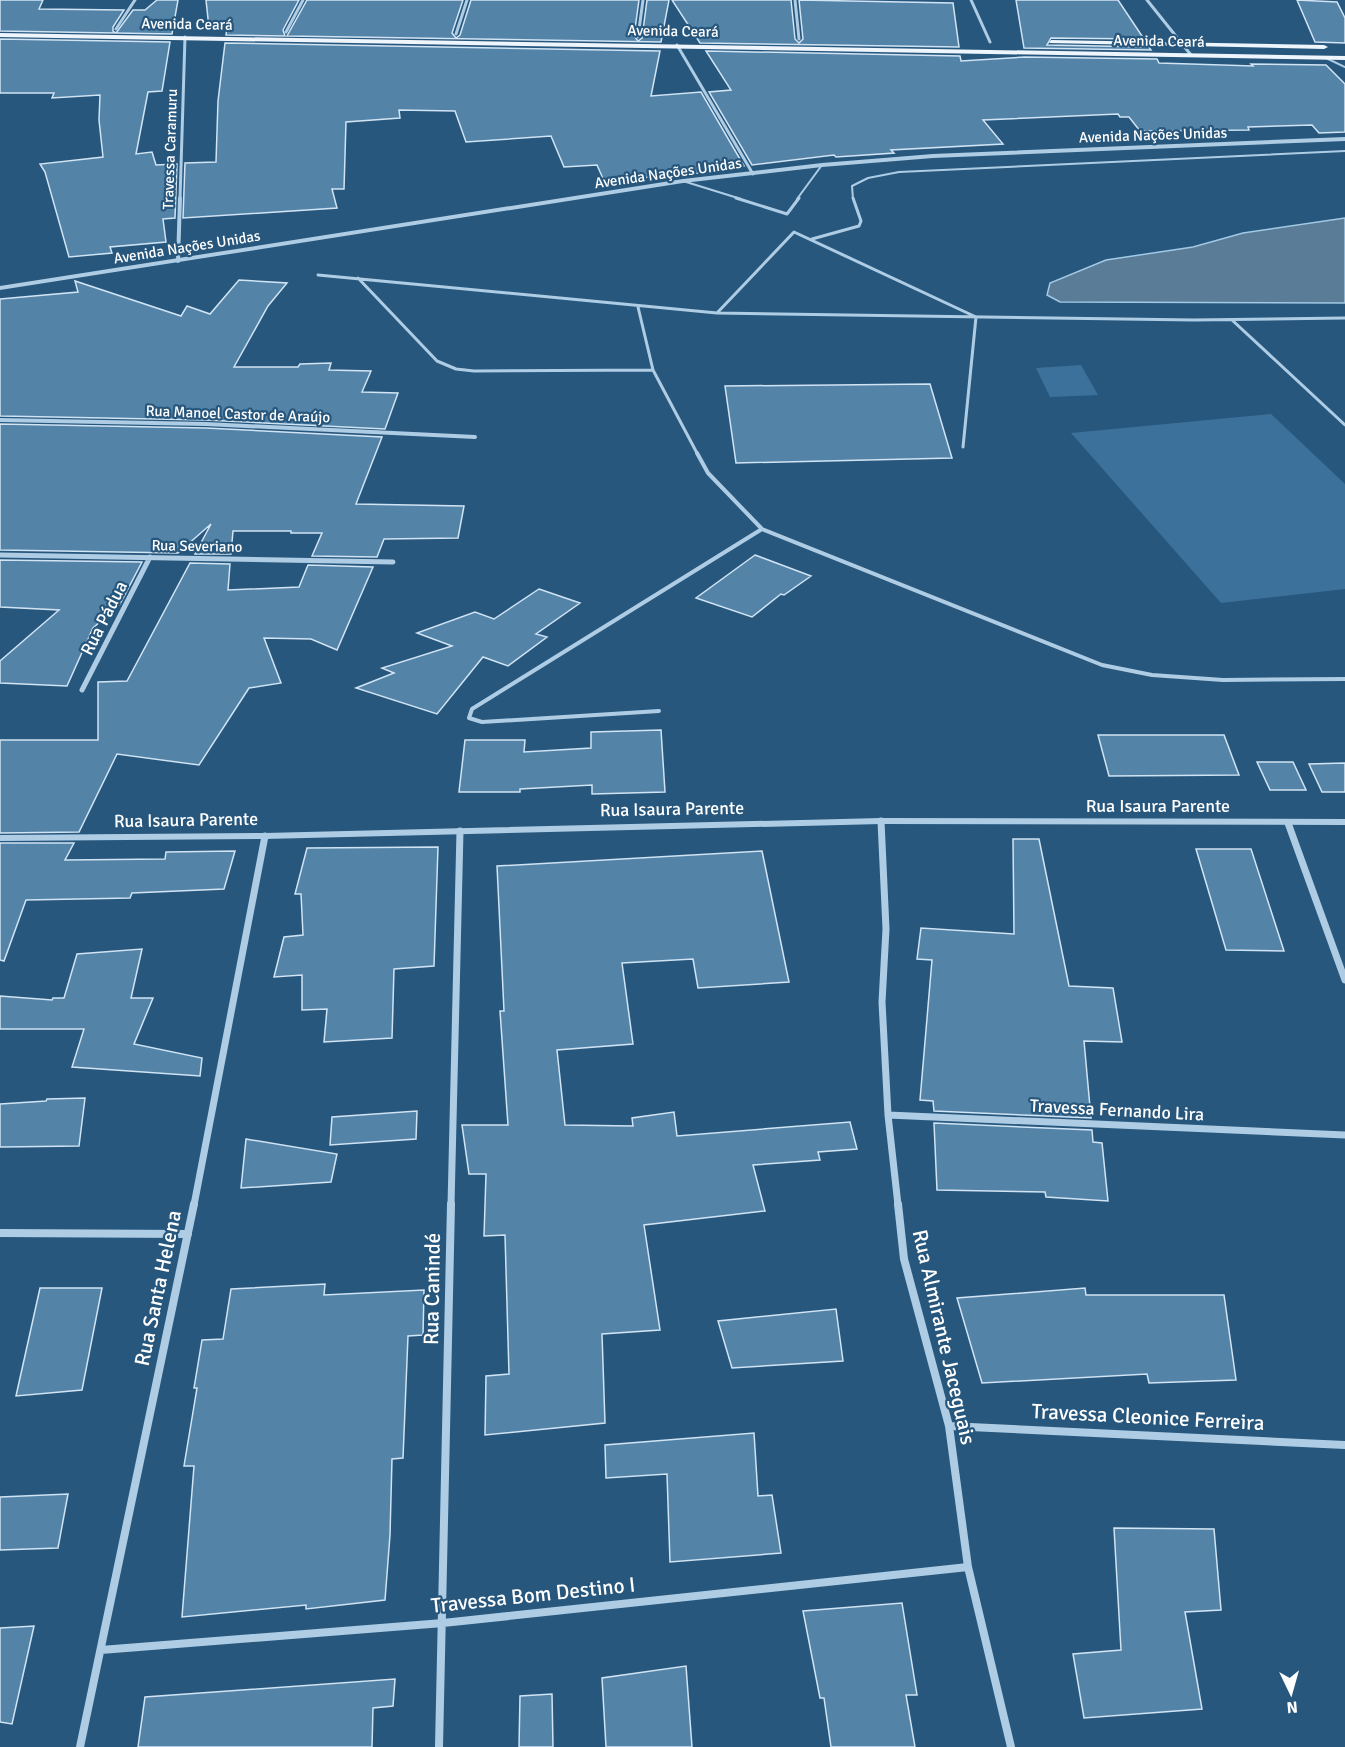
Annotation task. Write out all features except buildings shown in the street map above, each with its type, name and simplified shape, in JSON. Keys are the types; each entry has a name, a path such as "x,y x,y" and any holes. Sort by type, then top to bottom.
{"main road":[{"name":"Avenida Ceará","path":"0,27 399,33"},
{"path":"445,33 468,34"},
{"name":"Avenida Ceará","path":"0,35 1345,58"},
{"name":"Avenida Ceará","path":"627,37 650,37"},
{"name":"Avenida Ceará","path":"672,37 684,38"},
{"path":"787,39 811,39"},
{"path":"978,42 1002,42"},
{"name":"Avenida Ceará","path":"1038,42 1333,47"},
{"path":"1325,57 1345,51"}],"street":[{"path":"116,29 135,0"},
{"path":"286,32 303,0"},
{"path":"456,34 467,0"},
{"path":"638,37 643,0"},
{"path":"795,0 799,39"},
{"path":"971,0 990,42"},
{"path":"1147,0 1179,43 1191,55"},
{"name":"Travessa Caramuru","path":"178,261 185,38"},
{"path":"677,45 753,174"},
{"name":"Avenida Nações Unidas","path":"0,288 683,181 822,165 933,156 1345,139"},
{"name":"Rua Manoel Castor de Araújo","path":"0,420 206,424 476,437"},
{"name":"Rua Severiano","path":"0,555 393,562"},
{"name":"Rua Pádua","path":"82,690 150,557"},
{"name":"Rua Isaura Parente","path":"0,838 265,836 882,821 1345,822"},
{"name":"Rua Almirante Jaceguais","path":"882,821 886,929 882,1002 888,1114 904,1259 949,1426 968,1567 1011,1747"},
{"path":"1288,823 1345,980"},
{"name":"Rua Canindé","path":"439,1747 460,831"},
{"name":"Rua Santa Helena","path":"80,1747 188,1234 265,836"},
{"name":"Travessa Fernando Lira","path":"888,1114 1345,1135"},
{"path":"0,1233 188,1234"},
{"name":"Travessa Cleonice Ferreira","path":"949,1426 1345,1445"},
{"name":"Travessa Bom Destino I","path":"101,1650 443,1623 968,1567"}],"lane":[{"path":"1325,57 1345,67"},
{"path":"812,238 847,231 858,226 861,221 853,203 852,186 868,178 899,172 1345,151"},
{"path":"787,214 822,165"},
{"path":"683,181 787,214 790,221"},
{"path":"717,313 794,231 976,317"},
{"path":"318,275 717,313 1232,320 1345,318"},
{"path":"358,278 438,361 456,369 474,371 653,369"},
{"path":"638,307 653,369 708,473 762,529 1102,665 1152,675 1223,680 1345,679"},
{"path":"963,447 976,317"},
{"path":"1232,320 1345,425"},
{"path":"659,711 482,722 475,722 469,718 472,709 762,529"}],"shaded area":[{"path":"1345,218 1345,303 1060,302 1047,295 1050,283 1106,260 1193,247 1243,233"},
{"path":"1081,365 1098,395 1050,397 1036,368"},
{"path":"1271,414 1345,484 1345,589 1221,603 1071,433"}]}
